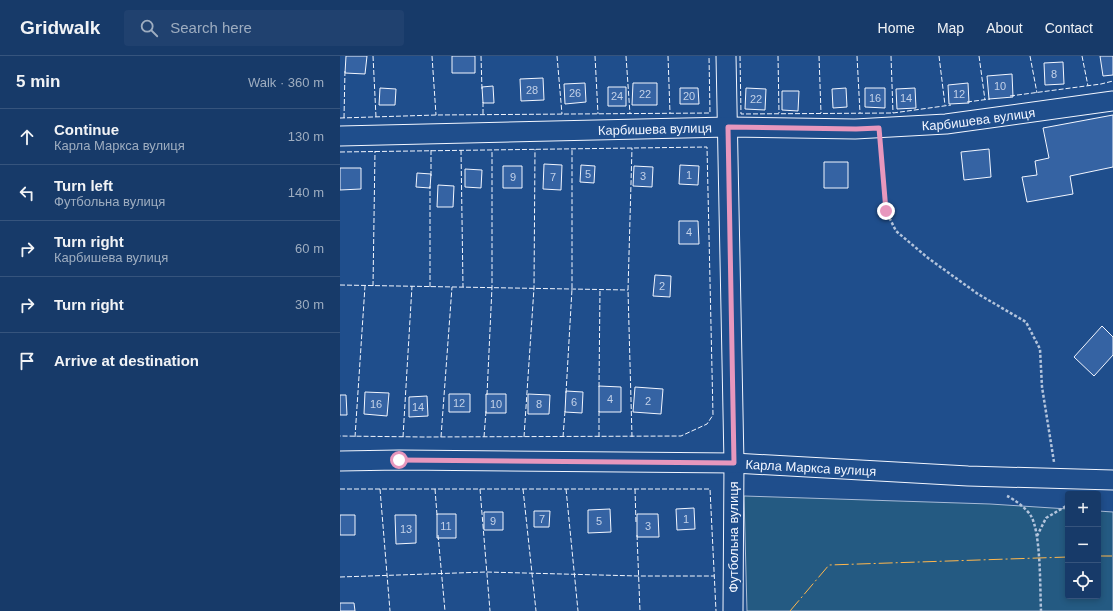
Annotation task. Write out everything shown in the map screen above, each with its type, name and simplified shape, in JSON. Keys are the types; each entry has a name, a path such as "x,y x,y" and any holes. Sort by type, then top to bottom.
{"street":[{"name":"Футбольна вулиця","path":"726,56 734,463 733,611"},
{"name":"Карбишева вулиця","path":"340,136 728,127 879,128 946,124 1113,100"},
{"name":"Карла Маркса вулиця","path":"340,461 399,460 734,463 968,476 1113,480"}],"path":[{"path":"879,128 886,211 896,232 928,258 978,294 1026,322 1040,349 1043,394 1057,478"},
{"path":"1001,493 1014,500 1031,515 1037,536 1041,611"},
{"path":"1037,536 1046,518 1065,507"}],"shaded area":[{"path":"744,496 990,504 1065,509 1065,599 1101,599 1101,511 1113,512 1113,611 747,611"}],"building":[{"path":"346,56 367,56 365,74 345,73"},
{"path":"452,56 475,56 475,73 452,73"},
{"path":"1100,56 1113,56 1113,75 1103,76"},
{"path":"1063,62 1064,84 1045,85 1044,63"},
{"path":"1012,74 1013,97 989,99 987,76"},
{"path":"543,78 544,100 521,101 520,79"},
{"path":"585,83 586,102 565,104 564,84"},
{"path":"633,83 657,83 657,105 632,105"},
{"path":"968,83 969,103 949,104 948,85"},
{"path":"493,86 494,103 483,103 482,87"},
{"path":"608,87 626,87 626,106 608,106"},
{"path":"380,88 396,89 395,105 379,105"},
{"path":"680,88 698,88 699,104 680,104"},
{"path":"746,88 766,89 765,110 745,109"},
{"path":"846,88 847,107 833,108 832,89"},
{"path":"865,88 885,88 885,108 865,107"},
{"path":"915,88 916,108 897,109 896,89"},
{"path":"782,91 799,91 798,111 782,110"},
{"path":"1113,115 1113,167 1070,176 1073,194 1027,202 1022,177 1037,175 1035,161 1049,158 1043,128"},
{"path":"989,149 991,177 964,180 961,152"},
{"path":"824,162 848,162 848,188 824,188"},
{"path":"544,164 562,165 561,190 543,189"},
{"path":"581,165 595,166 594,183 580,182"},
{"path":"680,165 699,166 698,185 679,184"},
{"path":"503,166 522,166 522,188 503,188"},
{"path":"634,166 653,167 652,187 633,186"},
{"path":"340,168 361,168 361,189 340,190"},
{"path":"465,169 482,170 481,188 465,187"},
{"path":"417,173 431,174 430,188 416,187"},
{"path":"438,185 454,186 453,207 437,207"},
{"path":"679,221 698,221 699,244 679,244"},
{"path":"655,275 671,276 670,297 653,296"},
{"path":"1102,326 1113,337 1113,355 1094,376 1074,357"},
{"path":"599,386 621,387 621,412 599,412"},
{"path":"635,387 663,389 661,414 633,412"},
{"path":"566,391 583,392 582,413 565,412"},
{"path":"365,392 389,393 387,416 364,414"},
{"path":"449,394 470,394 470,412 449,412"},
{"path":"486,394 506,394 506,413 486,413"},
{"path":"528,394 550,395 549,414 528,414"},
{"path":"340,395 346,395 347,415 340,415"},
{"path":"427,396 428,416 409,417 409,397"},
{"path":"694,508 695,529 677,530 676,509"},
{"path":"610,509 611,532 588,533 588,510"},
{"path":"534,511 550,511 549,527 534,527"},
{"path":"484,512 503,512 503,530 484,530"},
{"path":"437,514 456,514 456,538 437,538"},
{"path":"637,514 658,514 659,537 637,537"},
{"path":"340,515 355,515 355,535 340,535"},
{"path":"395,515 416,515 416,543 396,544"},
{"path":"340,603 354,603 355,611 340,611"}],"fence":[{"path":"373,56 376,117"},
{"path":"432,56 436,115"},
{"path":"481,56 482,90"},
{"path":"557,56 562,114"},
{"path":"595,56 598,114"},
{"path":"626,56 630,114"},
{"path":"668,56 670,113"},
{"path":"340,118 436,115 710,113 709,56"},
{"path":"740,56 741,114 893,113 951,105"},
{"path":"778,56 779,113"},
{"path":"819,56 821,113"},
{"path":"857,56 860,113"},
{"path":"891,56 893,113"},
{"path":"939,56 945,105"},
{"path":"979,56 985,100"},
{"path":"1030,56 1037,93"},
{"path":"1082,56 1088,86"},
{"path":"344,118 345,70"},
{"path":"1010,96 1101,84 1113,81"},
{"path":"967,102 990,99"},
{"path":"483,102 483,115"},
{"path":"340,152 707,147 713,415 707,424 681,436 340,436"},
{"path":"632,148 628,290 632,437"},
{"path":"524,437 534,288 535,149"},
{"path":"566,393 572,289 572,149"},
{"path":"431,150 431,176"},
{"path":"461,150 463,287"},
{"path":"487,395 492,287 492,150"},
{"path":"373,286 375,151"},
{"path":"430,186 430,287"},
{"path":"340,285 628,290"},
{"path":"355,437 365,286"},
{"path":"403,437 412,286"},
{"path":"441,437 452,287"},
{"path":"599,387 600,289"},
{"path":"599,409 599,437"},
{"path":"484,437 486,411"},
{"path":"563,437 565,411"},
{"path":"340,489 710,489 716,611"},
{"path":"380,489 390,611"},
{"path":"435,489 437,515"},
{"path":"480,489 490,611"},
{"path":"523,489 536,611"},
{"path":"566,489 578,611"},
{"path":"635,489 636,523"},
{"path":"438,535 445,611"},
{"path":"637,535 640,611"},
{"path":"340,577 486,572 638,576 714,576"}],"power":[{"path":"1101,556 1113,556"},
{"path":"790,611 829,565 1065,557"}],"route":[{"path":"399,460 734,463 728,127 879,128 886,211"}]}
